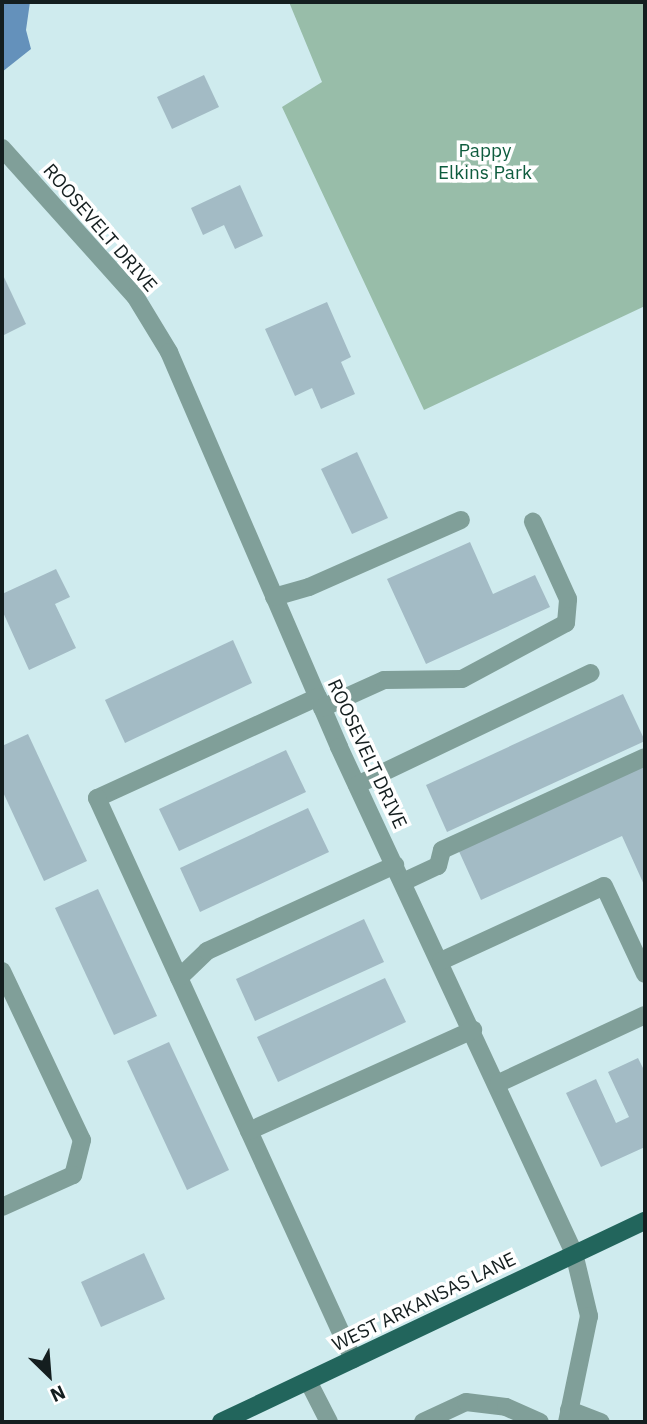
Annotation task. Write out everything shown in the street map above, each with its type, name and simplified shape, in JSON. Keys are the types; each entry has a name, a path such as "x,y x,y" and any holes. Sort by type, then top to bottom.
{"main road":[{"name":"WEST ARKANSAS LANE","path":"221,1422 645,1221"}],"street":[{"name":"ROOSEVELT DRIVE","path":"2,148 135,296 162,341 357,785 499,1083 575,1254 589,1316 568,1416"},
{"path":"274,597 309,587 461,520"},
{"path":"354,1359 97,798 320,703 384,680 462,679 566,623 568,599 533,522"},
{"path":"357,785 591,673"},
{"path":"403,882 438,866 442,850 645,757"},
{"path":"179,978 207,951 395,865"},
{"path":"441,961 604,886 645,974"},
{"path":"2,971 82,1140 74,1175 2,1207"},
{"path":"499,1083 645,1014"},
{"path":"250,1131 473,1030"},
{"path":"309,1381 329,1422"},
{"path":"423,1422 466,1402 506,1407 540,1422"},
{"path":"568,1416 601,1422"}],"green space":[{"name":"Pappy Elkins Park","path":"289,2 645,2 645,306 424,410 282,107 322,82"}],"water":[{"path":"2,2 30,2 26,30 31,49 2,72"}],"building":[{"path":"204,75 219,107 172,129 157,97"},
{"path":"240,185 263,236 235,249 224,225 203,235 191,208"},
{"path":"2,273 26,324 2,336"},
{"path":"327,302 351,357 341,362 355,394 321,409 312,388 295,396 265,329"},
{"path":"357,452 388,518 352,534 321,469"},
{"path":"470,542 493,594 535,575 550,607 426,664 387,579"},
{"path":"56,569 70,597 55,604 76,648 29,670 2,610 2,594"},
{"path":"233,640 252,683 125,743 105,700"},
{"path":"623,694 645,741 447,832 426,785"},
{"path":"28,734 87,861 44,881 2,790 2,746"},
{"path":"286,750 306,792 179,851 159,809"},
{"path":"645,762 645,887 622,836 481,900 457,847"},
{"path":"308,808 329,852 200,912 180,868"},
{"path":"98,889 157,1016 114,1035 55,908"},
{"path":"364,919 384,962 255,1021 236,979"},
{"path":"385,978 406,1022 278,1082 257,1037"},
{"path":"169,1042 229,1170 187,1190 127,1061"},
{"path":"638,1058 645,1072 645,1147 601,1167 566,1093 596,1079 616,1123 629,1117 608,1072"},
{"path":"144,1253 165,1299 101,1327 81,1282"}]}
